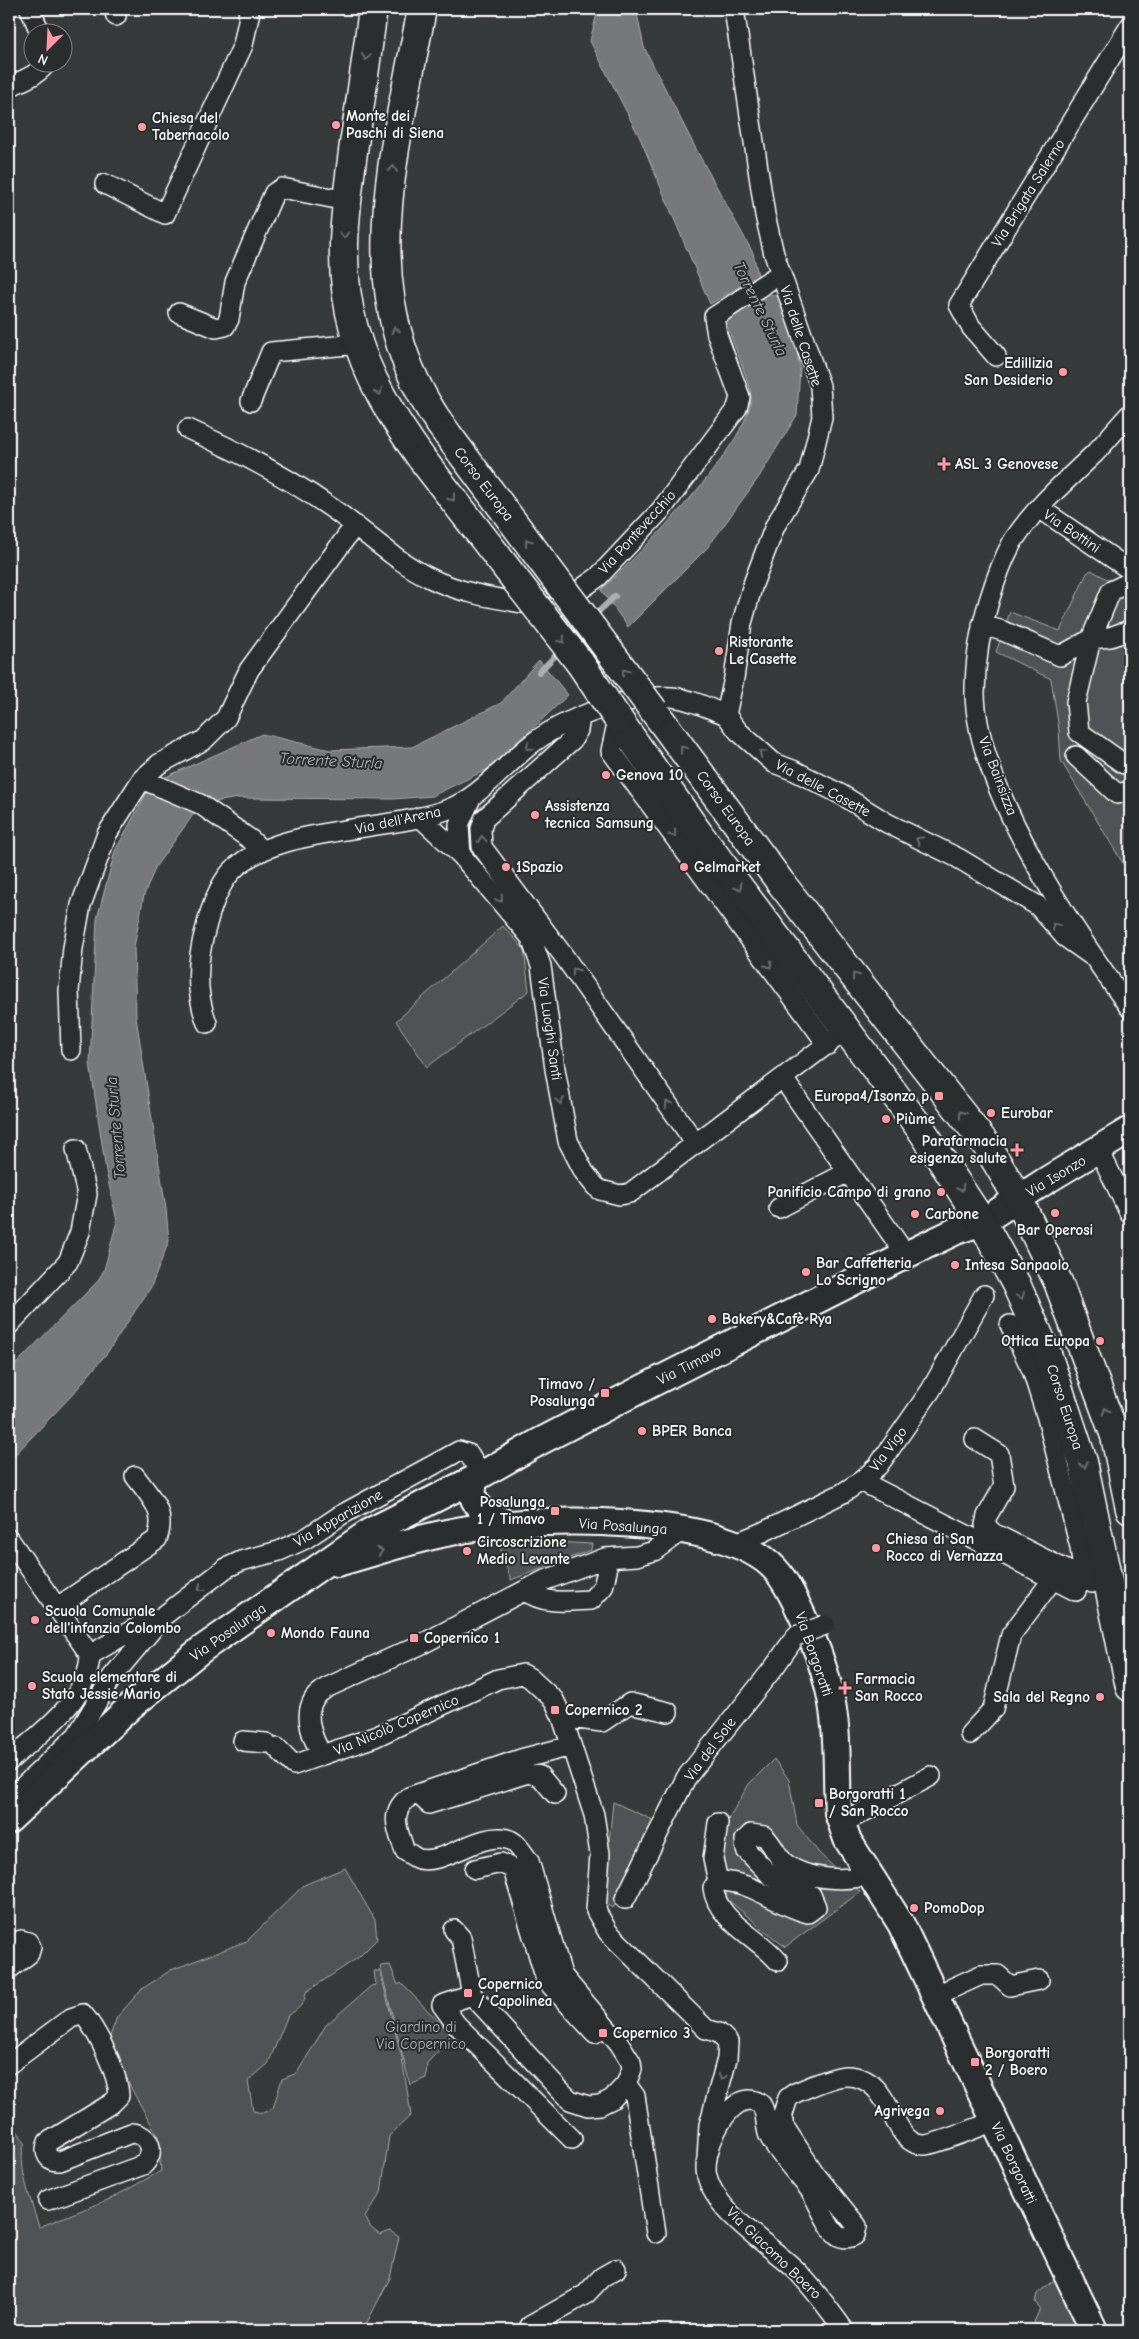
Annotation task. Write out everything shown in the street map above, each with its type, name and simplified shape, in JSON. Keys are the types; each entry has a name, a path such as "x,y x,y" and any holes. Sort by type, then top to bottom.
{"main road":[{"name":"Corso Europa","path":"373,9 346,201 344,265 348,302 359,344 383,398 402,433 580,663 837,1038 923,1132 982,1222 1016,1284 1047,1354 1083,1462 1130,1687"},
{"name":"Corso Europa","path":"422,9 393,160 385,260 390,308 404,357 426,403 448,435 781,883 987,1146 1018,1198 1058,1282 1116,1436 1130,1509"}],"street":[{"path":"30,9 36,22"},
{"path":"105,184 165,214 243,45 250,16 248,9"},
{"name":"Via delle Casette","path":"734,9 775,277 820,386 822,417 809,470 776,526 753,584 742,623 734,678 726,715 738,731 774,763 795,771 842,795 887,823 958,858 1038,906 1065,937 1092,956"},
{"name":"Via Brigata Salerno","path":"996,356 970,327 959,304 1130,26"},
{"path":"9,86 37,72"},
{"path":"179,313 216,328 225,326 229,319 236,282 274,193 282,188 346,201"},
{"name":"Via Pontevecchio","path":"188,429 272,469 355,525 385,550 432,579 482,595 553,609 598,577 661,510 737,408 740,398 714,318 775,277"},
{"path":"251,401 271,352 359,344"},
{"name":"Via Bainsizza","path":"1130,414 1094,453 1038,508 1013,542 994,585 982,625 975,695 981,732 994,776 1035,862 1092,956 1130,1008"},
{"name":"Via Bottini","path":"1038,508 1130,570"},
{"path":"71,1050 69,991 73,948 81,906 107,834 159,764 204,740 226,718 249,670 355,525"},
{"path":"1130,582 1111,591 1091,639 1076,702 1079,732 1124,764 1130,765"},
{"path":"982,625 1060,656 1091,639 1110,637 1130,630"},
{"name":"Via dell'Arena","path":"207,1023 199,992 199,950 209,916 229,874 257,845 284,842 420,817 446,810 471,798 530,745 569,719 580,718 604,707 670,697 694,701 726,715"},
{"path":"580,718 578,730 572,740 484,819 481,829 482,847 563,955 696,1144 784,1080 837,1038"},
{"path":"1076,756 1117,794 1130,790"},
{"path":"147,781 200,804 257,845"},
{"path":"461,855 459,825 471,798"},
{"name":"Via Luoghi Santi","path":"420,817 461,855 530,938 541,966 555,1069 568,1141 584,1172 595,1186 600,1190 620,1195 630,1193 696,1144"},
{"path":"784,1080 906,1255"},
{"name":"Via Isonzo","path":"982,1222 1130,1130"},
{"path":"9,1325 68,1262 80,1232 87,1194 76,1148"},
{"path":"1098,1150 1130,1214"},
{"path":"778,1208 848,1172"},
{"name":"Via Timavo","path":"478,1476 652,1384 906,1255 956,1231 982,1222"},
{"name":"Via Vigo","path":"736,1543 763,1532 861,1482 878,1466 931,1390 984,1295"},
{"path":"1010,1325 1032,1370 1047,1418 1080,1547 1080,1585"},
{"path":"975,1439 998,1454 1004,1486 987,1516 985,1525 994,1533 1080,1585"},
{"name":"Via Apparizione","path":"9,1800 77,1735 112,1677 162,1617 226,1568 305,1539 341,1516 459,1451 469,1454 478,1476"},
{"path":"56,1608 157,1539 162,1525 159,1510 135,1476"},
{"path":"478,1476 473,1495 498,1519"},
{"path":"447,1526 478,1476"},
{"name":"Via Posalunga","path":"9,1820 131,1706 202,1649 372,1531 478,1476"},
{"path":"861,1482 1053,1579 1110,1593"},
{"name":"Via Posalunga","path":"412,1511 447,1526"},
{"name":"Via Posalunga","path":"317,1569 447,1526 498,1519 607,1523 704,1534 736,1543"},
{"name":"Via Nicolò Copernico","path":"681,1531 654,1551 637,1556 606,1558 544,1581 422,1644 326,1688 314,1699 310,1717 312,1737 322,1755 375,1737 498,1679 513,1675 523,1674 530,1678 554,1700 562,1717 594,1815 600,1854 596,1911 608,1932 706,2029 719,2033 728,2042 727,2059 709,2125 707,2159"},
{"path":"9,1539 90,1656 90,1671 71,1702 9,1761"},
{"name":"Via Borgoratti","path":"736,1543 758,1555 775,1569 788,1588 806,1625 829,1689 832,1708 838,1813 847,1839 901,1924 937,1995 1094,2330"},
{"path":"525,1591 536,1599 552,1602 591,1600 602,1586 607,1571"},
{"path":"970,1734 993,1709 1011,1635 1053,1579"},
{"name":"Via Apparizione","path":"90,1656 141,1625 162,1617"},
{"name":"Via del Sole","path":"625,1900 686,1778 796,1636 825,1625"},
{"path":"562,1717 602,1722 630,1703 668,1712"},
{"path":"243,1741 272,1746 294,1765 322,1755"},
{"path":"454,1930 461,1938 472,1995 570,2100 588,2106 600,2105 612,2099 626,2084 632,2069 631,2062 619,2043 562,1975 529,1861 519,1847 508,1839 484,1841 436,1857 419,1859 405,1851 395,1825 402,1802 418,1794 521,1759 570,1746"},
{"path":"418,1794 429,1804 528,1773 540,1776 555,1794"},
{"path":"852,1818 930,1776"},
{"path":"718,1822 713,1859 718,1881 713,1888 717,1905 768,1949 778,1961"},
{"path":"718,1881 734,1881 760,1891 800,1911 808,1912 816,1907 811,1895 790,1888 770,1875 746,1850 745,1840 751,1834 758,1834 771,1842 786,1864 800,1871 844,1880 855,1880 870,1874"},
{"path":"475,1869 500,1863 513,1869 546,1980 611,2050 619,2043"},
{"path":"9,1950 21,1940 28,1942 31,1947 29,1954 9,1969"},
{"path":"937,1995 980,1975 998,1975 1010,1986 1039,1980"},
{"path":"472,1995 442,2005 456,2024 572,2139"},
{"path":"9,2064 71,2018 83,2014 92,2025 115,2076 119,2096 112,2103 48,2142 45,2149 47,2156 53,2161 60,2161 131,2133 142,2136 150,2144 150,2156 143,2165 48,2200"},
{"name":"Via Giacomo Boero","path":"844,2330 808,2284 774,2250 736,2219 721,2201 706,2175 707,2159 724,2115 735,2104 740,2102 753,2100 759,2102 763,2106 764,2122 773,2141 819,2205 835,2233 842,2237 850,2238 855,2235 857,2226 816,2174 783,2125 783,2114 788,2098 795,2093 844,2076 864,2079 880,2091 900,2130 912,2141 925,2145 995,2121"},
{"path":"626,2084 635,2096 656,2233"},
{"path":"529,2330 530,2326 586,2294 602,2277 616,2269"}],"green space":[{"path":"1091,570 1130,592 1130,875 1061,761 1059,729 1051,679 996,652 1010,612 1060,631 1087,573"},
{"path":"503,926 524,949 529,991 427,1067 396,1021"},
{"path":"497,1539 592,1544 591,1550 511,1580"},
{"path":"774,1759 789,1780 797,1825 819,1853 860,1892 785,1947 728,1900 721,1875 723,1828 749,1784"},
{"path":"613,1802 655,1821 613,1908 603,1901"},
{"path":"345,1868 375,1920 377,1939 359,1957 306,1992 300,2006 288,2015 268,2064 248,2081 253,2111 263,2113 273,2108 282,2079 297,2073 326,2025 371,1986 376,1985 374,1971 380,1971 402,2058 411,2115 389,2136 381,2193 365,2217 371,2228 380,2235 390,2231 399,2237 390,2278 363,2330 9,2330 9,2118 25,2143 22,2151 23,2172 39,2227 110,2199 161,2171 158,2136 133,2092 109,2039 117,2017 142,1989 171,1970 247,1941 304,1885"},
{"name":"Giardino di Via Copernico","path":"390,1965 398,1985 401,1983 451,2034 450,2039 427,2063 426,2078 410,2085 380,1966"},
{"path":"1055,2279 1080,2330 1037,2330 1034,2322 1040,2309 1035,2302 1037,2294"}],"water":[{"path":"598,9 636,9 644,47 697,151 753,253 758,276 710,304 640,138 590,41"},
{"path":"770,294 778,296 793,332 800,368 797,415 759,477 708,547 628,627 601,590 690,499 713,471 732,443 746,418 751,397 744,371 725,321"},
{"path":"539,660 568,695 492,767 432,796 393,799 239,798 201,804 156,866 144,895 134,947 136,1017 166,1209 169,1241 151,1287 107,1353 73,1394 9,1461 9,1371 97,1282 104,1270 117,1221 106,1171 90,1063 97,919 115,851 152,783 262,734 330,750 412,747 501,703"}],"waterway":[{"name":"Torrente Sturla","path":"593,617 615,596"},
{"name":"Torrente Sturla","path":"539,672 562,649"}],"place":[{"name":"Monte dei Paschi di Siena","path":"336,125"},
{"name":"Chiesa del Tabernacolo","path":"142,127"},
{"name":"Edillizia San Desiderio","path":"1063,372"},
{"name":"ASL 3 Genovese","path":"944,464"},
{"name":"Ristorante Le Casette","path":"719,651"},
{"name":"Genova 10","path":"606,775"},
{"name":"Assistenza tecnica Samsung","path":"535,815"},
{"name":"1Spazio","path":"506,867"},
{"name":"Gelmarket","path":"684,867"},
{"name":"Europa4/Isonzo p","path":"939,1096"},
{"name":"Eurobar","path":"991,1113"},
{"name":"Piùme","path":"886,1119"},
{"name":"Parafarmacia esigenza salute","path":"1017,1150"},
{"name":"Panificio Campo di grano","path":"941,1192"},
{"name":"Bar Operosi","path":"1055,1213"},
{"name":"Carbone","path":"915,1214"},
{"name":"Intesa Sanpaolo","path":"955,1265"},
{"name":"Bar Caffetteria Lo Scrigno","path":"806,1272"},
{"name":"Bakery&Cafè Rya","path":"712,1319"},
{"name":"Ottica Europa","path":"1100,1341"},
{"name":"Timavo / Posalunga","path":"605,1393"},
{"name":"BPER Banca","path":"642,1431"},
{"name":"Posalunga 1 / Timavo","path":"555,1511"},
{"name":"Chiesa di San Rocco di Vernazza","path":"876,1548"},
{"name":"Circoscrizione Medio Levante","path":"467,1551"},
{"name":"Scuola Comunale dell'infanzia Colombo","path":"35,1620"},
{"name":"Mondo Fauna","path":"271,1633"},
{"name":"Copernico 1","path":"414,1638"},
{"name":"Scuola elementare di Stato Jessie Mario","path":"32,1686"},
{"name":"Farmacia San Rocco","path":"845,1688"},
{"name":"Sala del Regno","path":"1100,1697"},
{"name":"Copernico 2","path":"555,1710"},
{"name":"Borgoratti 1 / San Rocco","path":"819,1803"},
{"name":"PomoDop","path":"914,1908"},
{"name":"Copernico / Capolinea","path":"468,1993"},
{"name":"Copernico 3","path":"603,2033"},
{"name":"Borgoratti 2 / Boero","path":"975,2062"},
{"name":"Agrivega","path":"940,2111"}]}
